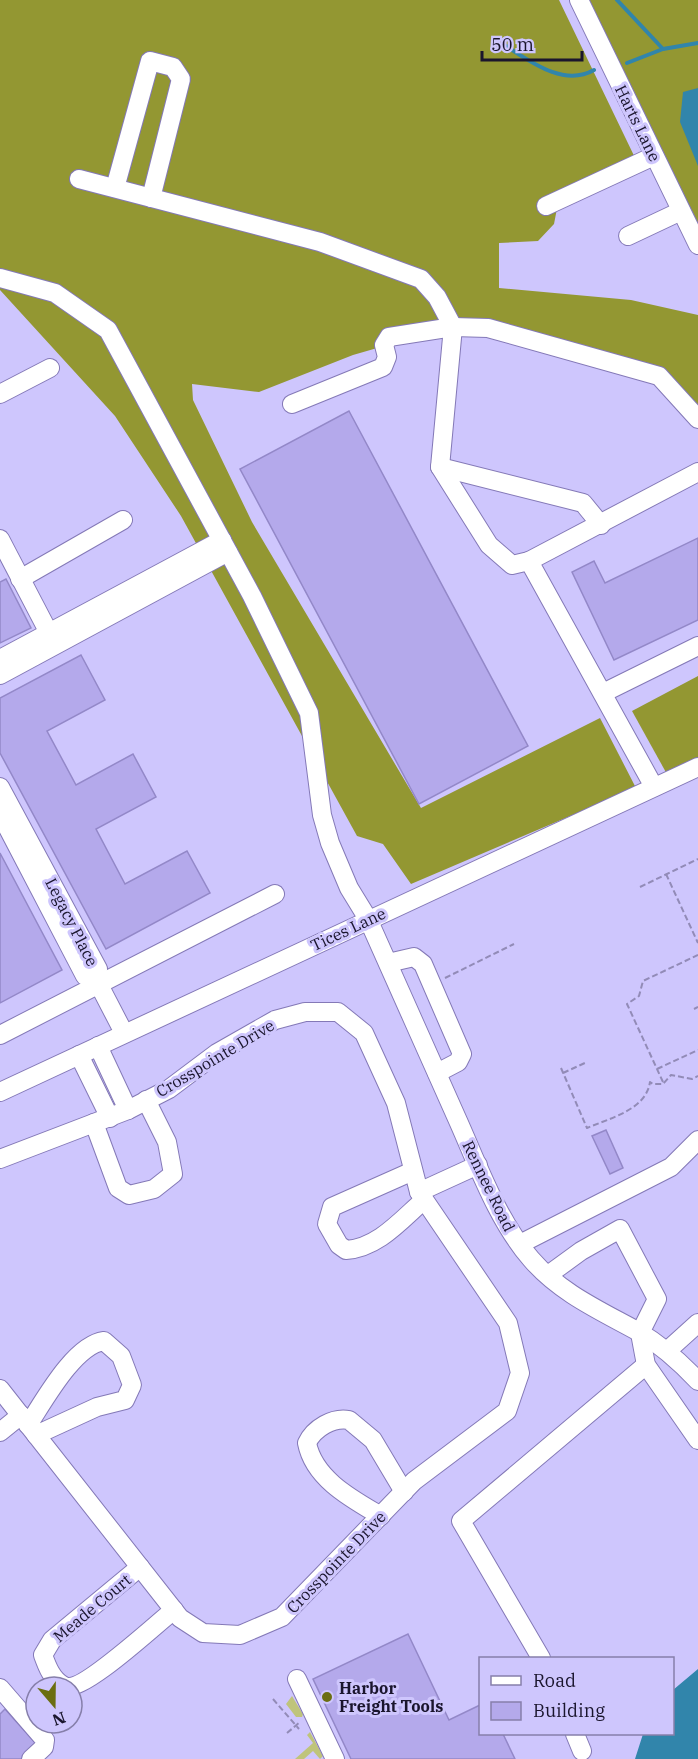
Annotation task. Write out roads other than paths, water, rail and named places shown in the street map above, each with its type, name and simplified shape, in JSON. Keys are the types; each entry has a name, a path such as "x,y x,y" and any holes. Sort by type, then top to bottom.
{"street":[{"name":"Harts Lane","path":"579,0 698,245"},
{"path":"115,188 150,61 173,67 181,79 151,198"},
{"path":"546,206 654,156"},
{"path":"79,179 320,242 421,279 432,291 453,327 440,467 489,545 512,565 529,561 698,472"},
{"path":"628,236 681,211"},
{"name":"Rennee Road","path":"0,278 55,293 108,330 225,546 309,713 325,824 349,888 368,919 478,1165 520,1244 548,1275 602,1314 640,1333 667,1351 698,1382"},
{"path":"292,404 382,367 387,357 384,345 389,337 453,327 488,328 659,376 698,419"},
{"path":"0,394 50,368"},
{"path":"440,467 584,503 601,525"},
{"path":"20,579 123,520"},
{"path":"0,539 49,633"},
{"path":"0,675 70,629 225,546"},
{"path":"529,561 654,787"},
{"path":"0,659 49,633 70,629"},
{"path":"603,693 698,646"},
{"name":"Tices Lane","path":"0,1092 698,767"},
{"name":"Legacy Place","path":"0,787 99,969 98,983 85,976 0,813"},
{"path":"0,1035 274,894"},
{"path":"388,963 417,958 423,964 462,1056 458,1062 437,1073"},
{"path":"98,983 124,1033"},
{"name":"Crosspointe Drive","path":"0,1159 128,1110 169,1089 217,1053 274,1020 305,1012 338,1012 364,1033 396,1104 421,1196 508,1323 520,1373 507,1411 404,1492 282,1617 240,1635 203,1633 180,1618 0,1389"},
{"path":"98,1046 128,1110"},
{"path":"79,1055 102,1120 118,1188 129,1195 154,1189 173,1174 167,1142 146,1100"},
{"path":"520,1244 671,1167 698,1140"},
{"path":"413,1171 332,1207 327,1224 339,1245 346,1250 353,1250 368,1245 388,1232 421,1196 478,1165"},
{"path":"548,1275 581,1251 620,1229 657,1299 640,1333 646,1365 698,1440"},
{"path":"667,1351 698,1323"},
{"path":"0,1432 28,1425 97,1407 125,1400 132,1385 117,1351 104,1341 87,1347 66,1370 28,1425"},
{"path":"540,1657 461,1521 646,1365"},
{"path":"381,1516 335,1487 311,1455 307,1443 309,1439 324,1425 337,1420 349,1420 372,1440 404,1492"},
{"name":"Meade Court","path":"140,1568 52,1640 43,1655 50,1672 64,1686 74,1687 96,1674 174,1610"},
{"path":"297,1679 335,1759"},
{"path":"1,1690 45,1740 44,1747 31,1759"},
{"path":"575,1735 582,1751"}],"water":[{"path":"698,88 698,166 680,122 683,92"},
{"path":"698,1669 698,1759 635,1759 643,1735 674,1735 674,1689"}],"waterway":[{"path":"617,0 663,49"},
{"path":"627,63 663,49 698,43"},
{"path":"506,46 537,65 560,74 583,75 594,70"}],"place":[{"name":"Harbor Freight Tools","path":"327,1697"}]}
